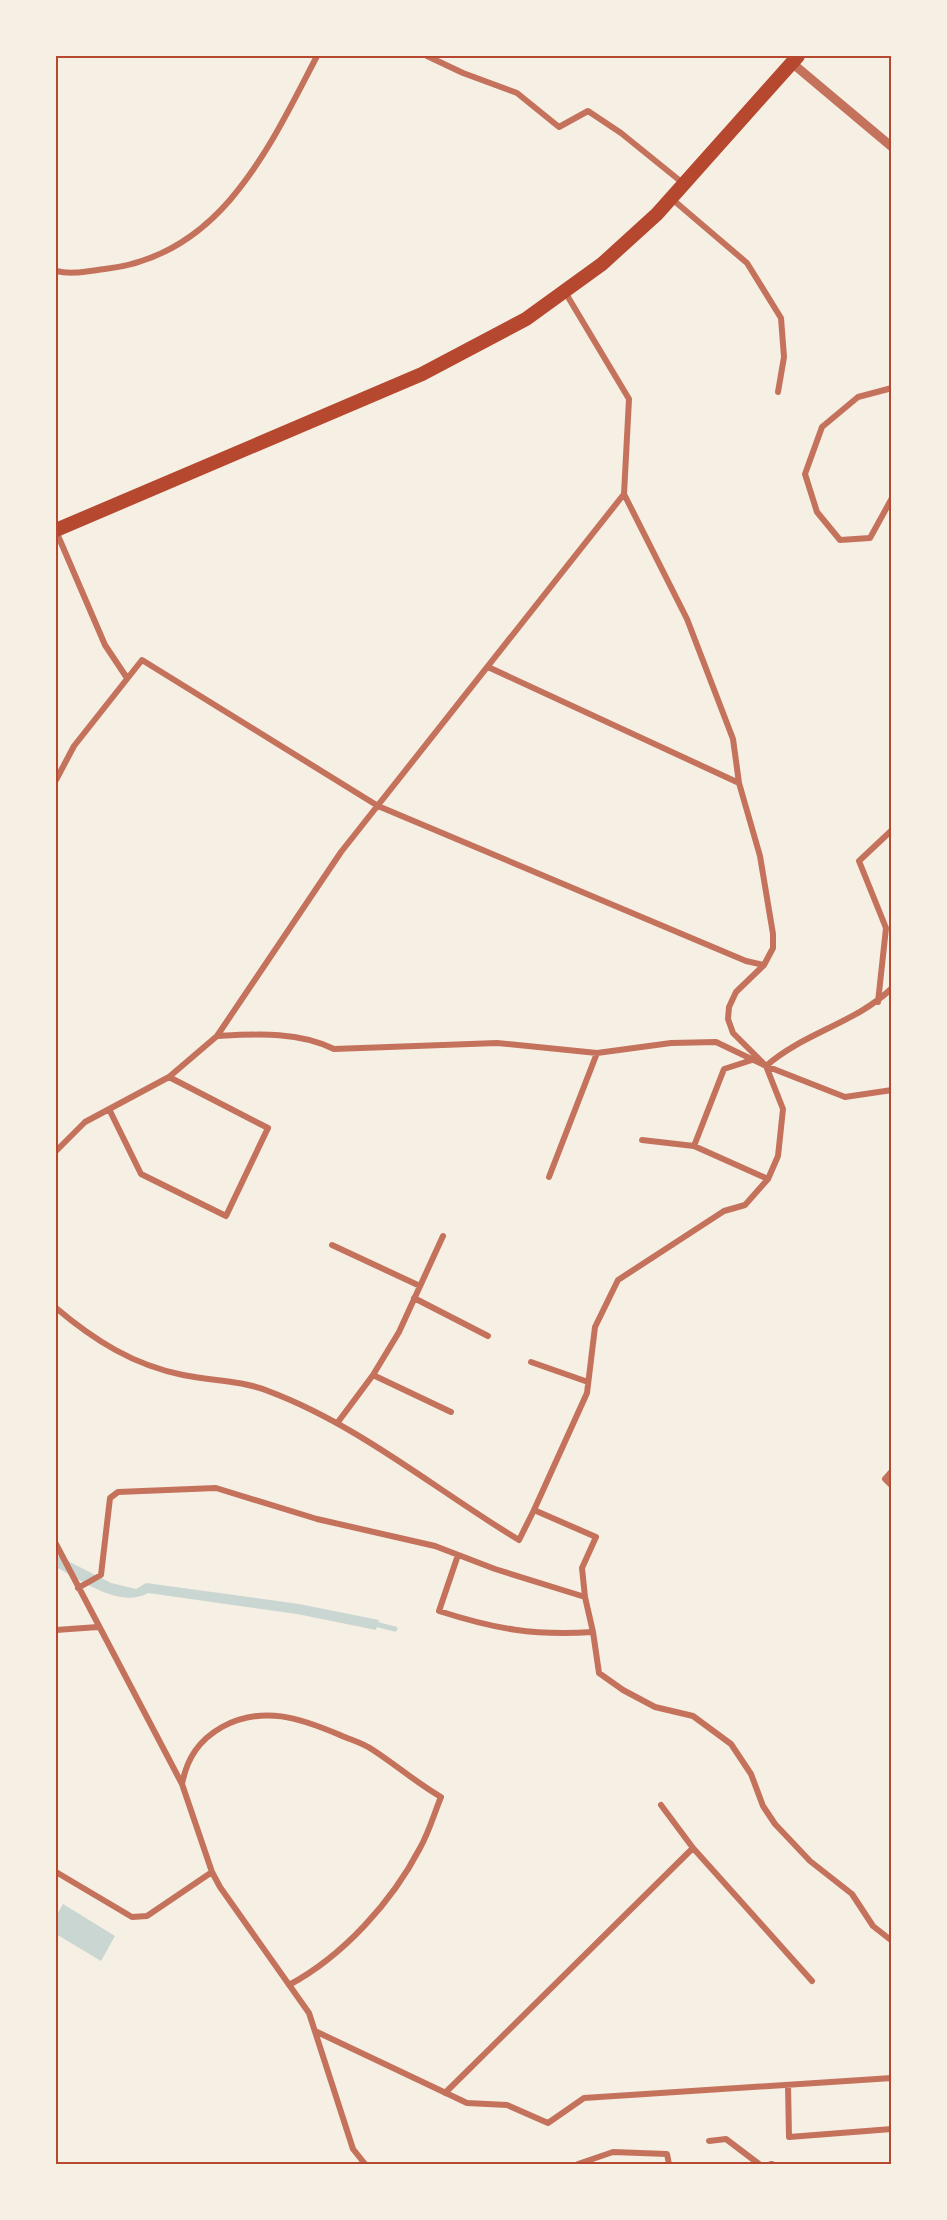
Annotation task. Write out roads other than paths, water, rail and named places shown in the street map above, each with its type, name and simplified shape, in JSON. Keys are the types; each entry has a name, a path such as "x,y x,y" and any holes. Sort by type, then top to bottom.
{"highway":[{"path":"56,530 422,374 492,339 565,292 623,246 685,185 795,59"}],"street":[{"path":"56,271 68,274 121,268 161,255 196,235 228,202 259,161 316,56"},
{"path":"427,56 463,73 517,93 559,127 588,111 621,133 685,185"},
{"path":"795,59 891,147"},
{"path":"672,199 747,263 780,318 784,357 778,392"},
{"path":"56,1308 121,1355 144,1365 184,1375 235,1381 268,1390 338,1422 519,1540 587,1393 595,1327 618,1280 724,1211 745,1205 768,1179 778,1156 783,1109 766,1066 733,1033 728,1020 729,1007 736,992 764,965 772,948 773,934 760,856 739,783 733,739 687,619 624,494 629,399 565,292"},
{"path":"891,388 858,398 822,427 805,474 817,512 840,540 870,538 891,498"},
{"path":"56,1151 85,1122 169,1077 217,1036 342,852 624,494"},
{"path":"56,530 105,645 128,678"},
{"path":"56,780 74,746 142,660 378,806 735,956 764,965"},
{"path":"488,667 739,783"},
{"path":"878,1002 886,928 859,861 891,830"},
{"path":"766,1066 780,1054 878,1002 891,988"},
{"path":"217,1036 263,1034 305,1038 315,1040 334,1050 497,1043 597,1053 671,1043 716,1042 766,1066 845,1097 891,1090"},
{"path":"549,1177 597,1053"},
{"path":"694,1146 724,1069 752,1060"},
{"path":"109,1108 141,1174 226,1216 268,1128 169,1077"},
{"path":"642,1140 694,1146 768,1179"},
{"path":"338,1422 373,1375 414,1298 443,1236"},
{"path":"333,1245 420,1286"},
{"path":"414,1298 488,1336"},
{"path":"531,1362 588,1382"},
{"path":"373,1375 452,1412"},
{"path":"891,1472 885,1479 891,1486"},
{"path":"78,1588 101,1575 110,1498 118,1492 216,1488 317,1520 435,1546 585,1597"},
{"path":"534,1510 596,1537 582,1568 599,1673 622,1690 655,1707 693,1716 731,1744 751,1774 763,1806 775,1824 810,1861 852,1894 873,1926 891,1941"},
{"path":"56,1544 182,1784 212,1872 309,2013 353,2149 365,2164"},
{"path":"458,1555 439,1611 488,1627 550,1635 593,1632"},
{"path":"56,1630 98,1627"},
{"path":"182,1784 186,1762 207,1735 237,1719 269,1715 302,1719 372,1749 415,1782 441,1797 420,1848 391,1893 354,1935 313,1972 289,1985"},
{"path":"661,1805 693,1848 812,1981"},
{"path":"445,2093 693,1848"},
{"path":"56,1872 132,1917 147,1916 212,1872"},
{"path":"315,2031 467,2103 507,2105 548,2123 584,2098 891,2078"},
{"path":"788,2085 789,2137 891,2129"},
{"path":"710,2141 726,2139 759,2164"},
{"path":"578,2164 613,2152 667,2154 669,2164"}],"waterway":[{"path":"371,1623 395,1629"}]}
